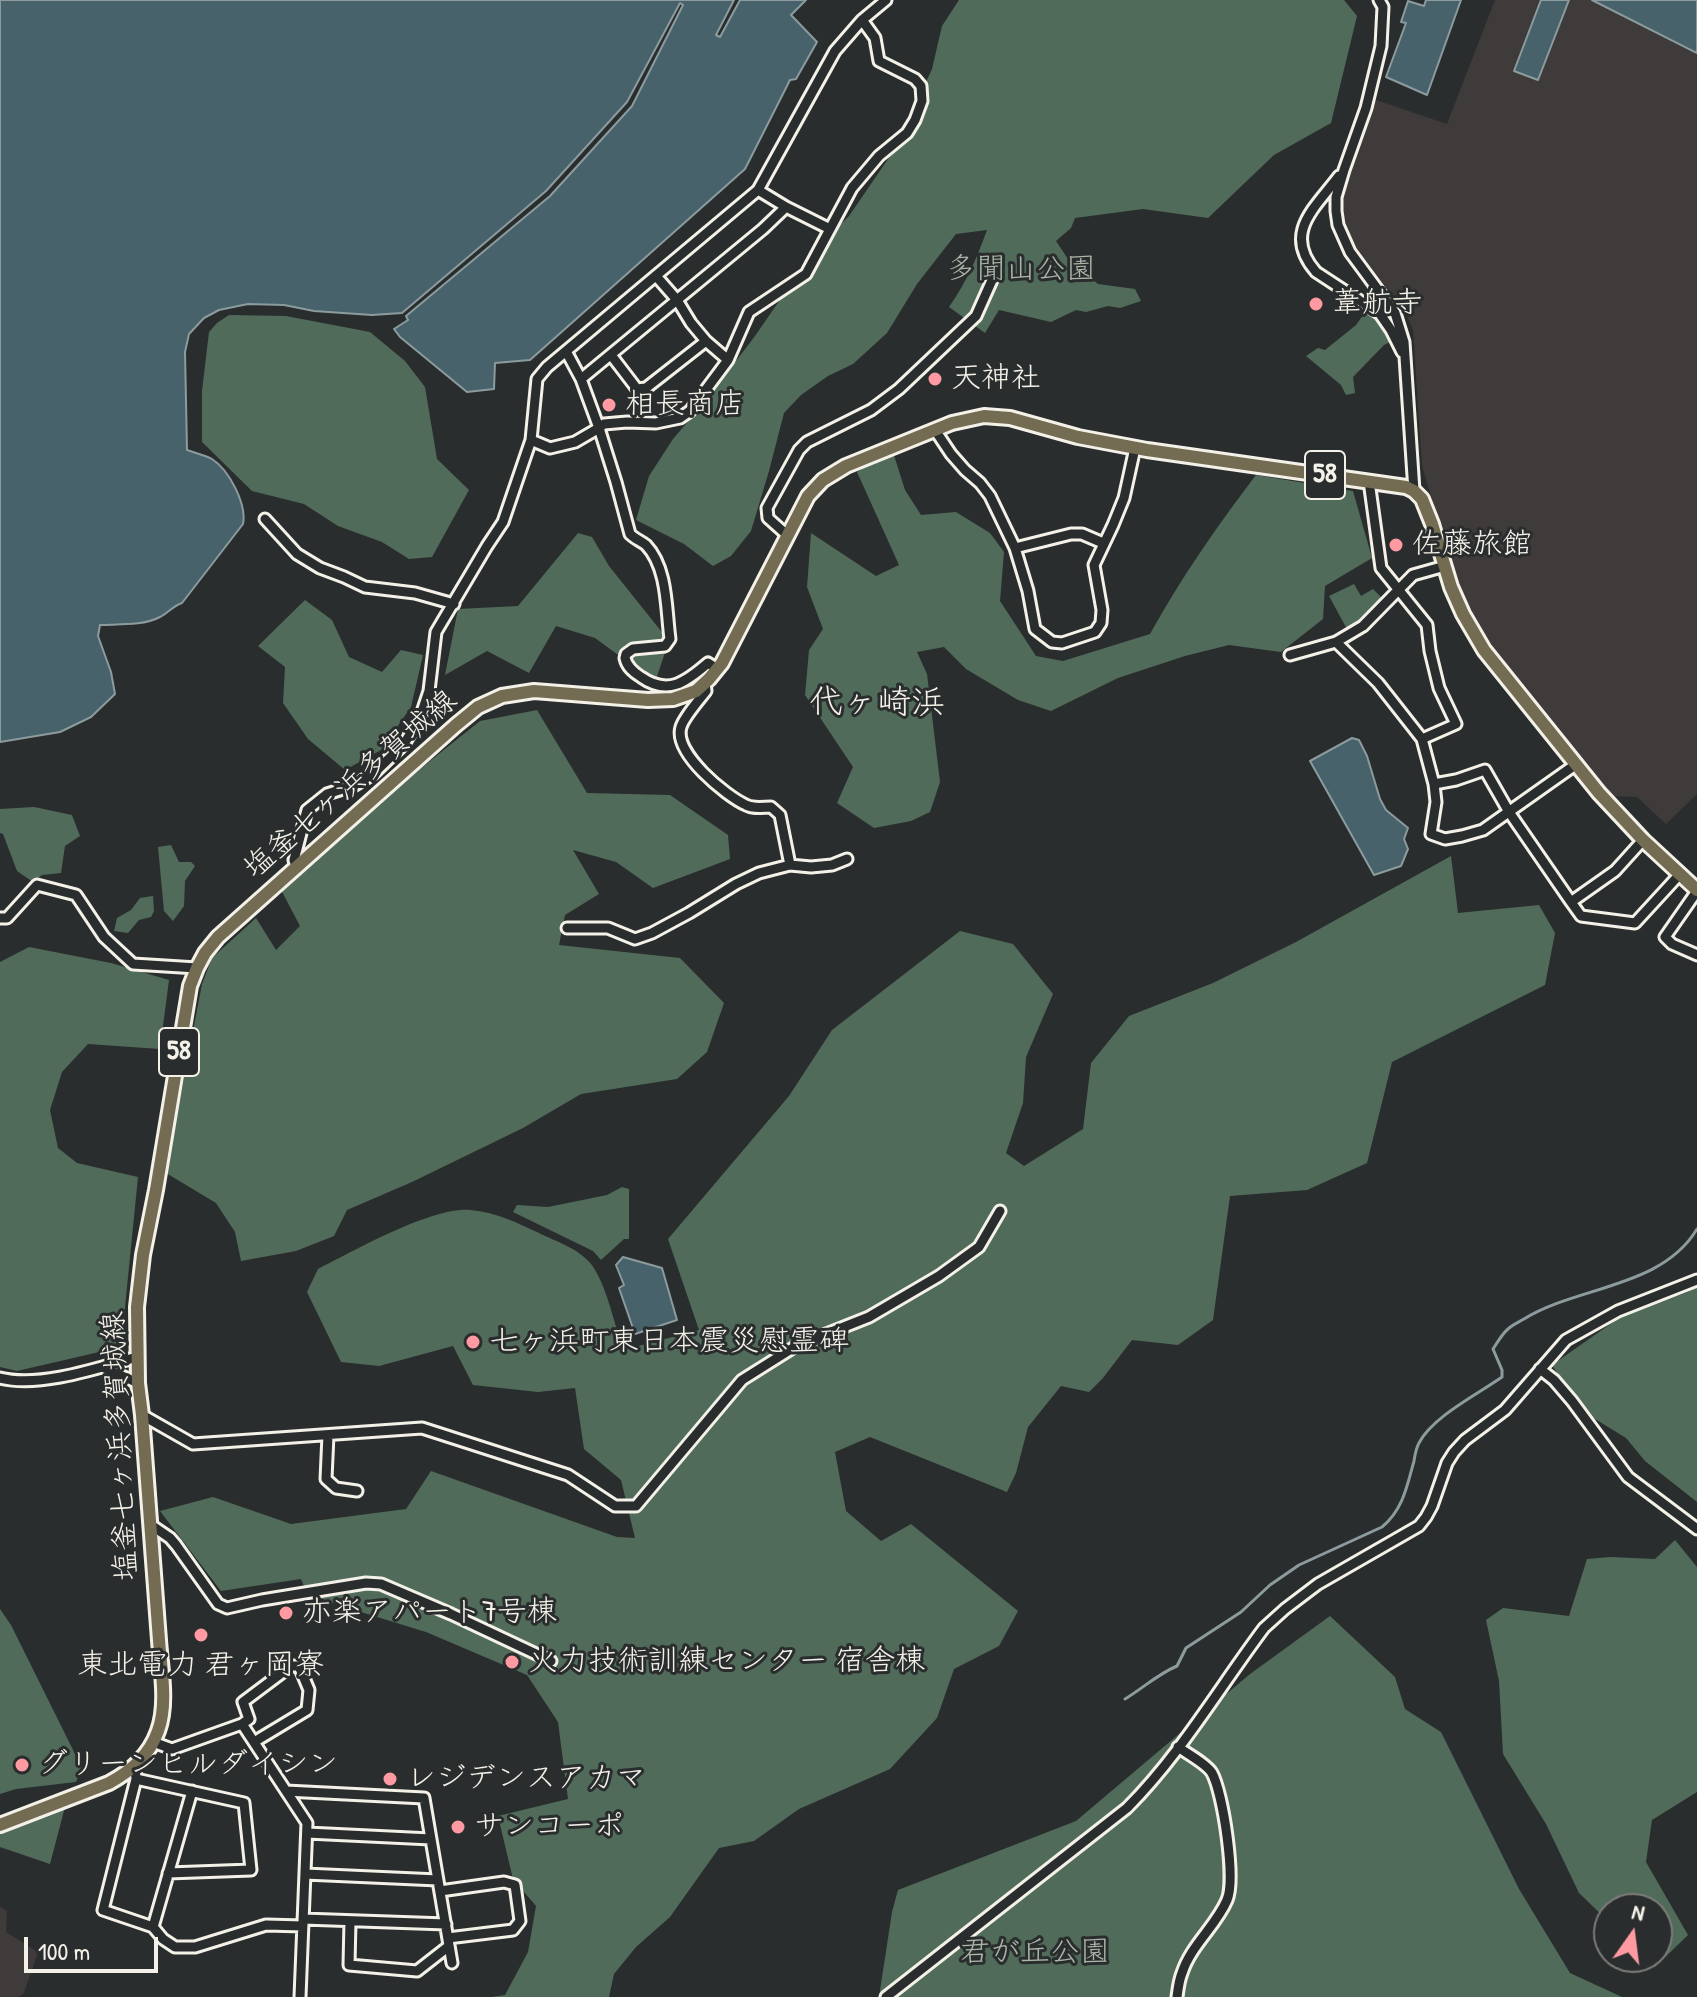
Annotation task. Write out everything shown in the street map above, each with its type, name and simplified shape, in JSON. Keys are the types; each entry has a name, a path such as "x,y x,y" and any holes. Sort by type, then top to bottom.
{"main road":[{"name":"塩釜七ヶ浜多賀城線","path":"0,1825 136,1773 153,1742 161,1718 151,1525 138,1383 137,1307 143,1255 190,986 205,953 218,937 456,725 486,703 511,694 534,691 661,700 696,691 717,669 816,486 846,466 935,430 966,419 996,416 1135,448 1369,481 1414,491"},
{"path":"1414,491 1422,499 1451,587 1484,650 1575,765 1643,840 1697,891"}],"street":[{"path":"296,866 294,860 307,810 327,794 355,785 373,774 404,744 420,718 429,691 436,632 503,522 531,440 537,379 547,367 758,190 835,51 862,20 886,0"},
{"path":"1379,0 1383,7 1381,46 1366,108 1336,197 1338,225 1350,252 1395,313 1404,342 1414,491"},
{"path":"531,440 550,448 575,442 604,424 656,423 680,418 690,411 728,360 749,312 806,274 852,188 879,156 907,133 922,101 921,86 915,79 879,61 875,38 862,20"},
{"path":"1344,170 1305,221 1300,234 1301,250 1316,272 1380,314 1405,360"},
{"path":"758,190 830,229"},
{"path":"581,379 786,207"},
{"path":"787,535 768,518 767,508 799,450 807,442 871,410 899,389 976,316 997,269"},
{"path":"656,276 706,341 728,360"},
{"path":"611,355 637,389 646,388 706,341"},
{"path":"566,351 581,379 599,428 630,534 643,542 658,563 670,639 665,646 633,649 626,654 625,663 641,677 664,687 692,677 708,663 717,669"},
{"path":"935,430 945,446 990,496 1015,548 1035,629 1052,642 1062,643 1095,632 1101,623 1102,610 1094,565 1124,498 1135,448"},
{"path":"1369,481 1381,568 1427,625 1439,688 1456,724 1422,739"},
{"path":"265,519 297,554 320,568 365,587 415,593 454,604"},
{"path":"1015,548 1071,534 1082,534 1103,543"},
{"path":"1290,655 1336,642 1363,626 1413,575 1445,566"},
{"path":"1336,642 1378,683 1422,739 1436,802 1431,834 1445,839 1483,830 1575,765"},
{"path":"705,683 706,691 681,728 681,741 702,774 723,790 749,807 771,807 780,815 790,865"},
{"path":"1434,784 1485,770 1509,812 1581,916 1635,923 1680,874"},
{"path":"1571,902 1615,871 1643,840"},
{"path":"567,928 608,928 635,939 652,933 759,873 790,865 832,865 847,859"},
{"path":"0,918 7,918 37,885 76,895 104,937 133,964 197,968"},
{"path":"1697,891 1665,937 1672,944 1697,955"},
{"path":"142,1415 193,1444 422,1428 568,1475 615,1506 636,1506 742,1380 796,1346 869,1317 939,1276 979,1247 1000,1211"},
{"path":"886,1997 1109,1824 1147,1788 1272,1620 1318,1584 1419,1526 1432,1506 1454,1452 1505,1410 1566,1340 1595,1322 1643,1300 1697,1280"},
{"path":"0,1378 16,1382 75,1374 137,1357"},
{"path":"102,1367 138,1383"},
{"path":"1540,1369 1572,1401 1628,1477 1697,1529"},
{"path":"328,1435 326,1479 336,1488 357,1491"},
{"path":"151,1525 170,1538 222,1607 366,1583 381,1584 551,1661"},
{"path":"153,1742 172,1749 242,1724 249,1719 243,1702 291,1666 299,1666 309,1690 307,1710 254,1742"},
{"path":"242,1724 307,1823 300,1997"},
{"path":"1177,1997 1181,1974 1191,1954 1226,1902 1231,1889 1221,1801 1211,1770 1178,1747"},
{"path":"168,1873 251,1870 244,1803 136,1773 103,1910 153,1927 175,1947 195,1947 266,1925 350,1921 446,1924"},
{"path":"153,1927 192,1791"},
{"path":"286,1791 424,1798 452,1963"},
{"path":"307,1833 431,1839"},
{"path":"305,1874 438,1880"},
{"path":"350,1921 349,1965 417,1971 449,1942 513,1930 520,1921 515,1885 504,1882 440,1891"}],"shaded area":[{"path":"1495,0 1541,0 1514,71 1537,79 1569,0 1592,0 1697,53 1697,794 1666,824 1637,797 1612,796 1496,652 1474,620 1457,584 1422,466 1413,330 1407,316 1353,243 1343,217 1340,198 1373,99 1447,124"},
{"path":"0,1907 7,1911 6,1932 38,1952 24,1993 19,1997 0,1997"}],"green space":[{"name":"多聞山公園","path":"959,0 1344,0 1357,16 1331,123 1274,155 1208,218 1143,209 1075,218 1071,228 1056,241 1068,259 1098,284 1135,289 1141,301 1120,308 1108,306 1086,312 1076,310 1051,322 999,310 985,333 949,307 971,270 987,230 956,234 917,284 887,333 853,364 828,376 801,395 784,413 751,531 731,556 713,566 684,544 636,520 649,476 673,439 755,336 813,252 849,216 897,146 932,69 942,26"},
{"path":"1366,311 1383,324 1392,341 1384,345 1353,377 1355,393 1346,395 1341,385 1306,356 1318,348 1325,350 1356,325"},
{"path":"229,315 286,316 370,332 405,361 425,387 437,459 469,490 432,557 409,559 382,542 338,526 304,504 252,491 202,442 202,391 209,332"},
{"path":"892,449 905,490 921,515 956,512 990,533 1004,552 1000,601 1036,656 1063,661 1150,634 1200,553 1256,475 1353,491 1372,558 1325,586 1323,619 1281,652 1229,645 1185,656 1118,678 1051,711 1018,700 966,669 944,647 917,652 927,674 940,782 930,812 911,821 874,828 837,803 853,767 805,695 809,650 823,629 807,587 811,533 876,576 899,565 857,472"},
{"path":"578,533 592,537 609,566 669,641 655,682 595,638 556,626 529,673 487,651 445,675 458,609 518,606"},
{"path":"1354,584 1361,596 1373,589 1382,598 1366,619 1348,631 1329,596"},
{"path":"305,600 332,620 349,657 382,672 401,650 423,655 411,707 381,750 345,770 308,739 283,703 285,667 258,646"},
{"path":"537,710 587,793 670,795 728,835 730,859 653,888 616,862 573,850 599,894 565,915 559,945 680,958 724,1003 707,1052 677,1079 581,1094 523,1128 347,1210 334,1236 296,1251 241,1261 235,1232 216,1203 166,1173 202,984 212,958 256,918 276,950 300,926 280,888 335,837 480,721"},
{"path":"34,807 72,815 80,836 65,846 61,873 42,875 33,882 17,871 0,833 0,809"},
{"path":"171,845 179,862 191,862 195,866 185,881 184,906 173,921 164,911 158,847"},
{"path":"1451,856 1458,913 1539,905 1555,933 1545,985 1392,1062 1367,1163 1307,1190 1230,1196 1213,1320 1178,1345 1132,1340 1089,1392 1061,1386 1028,1427 1016,1473 1007,1492 870,1437 835,1452 846,1511 881,1541 911,1524 1018,1611 999,1646 954,1669 937,1718 890,1769 799,1809 754,1841 719,1848 670,1917 636,1947 614,1974 609,1997 492,1997 505,1995 528,1952 536,1906 513,1879 498,1816 568,1799 558,1722 527,1675 426,1632 307,1593 301,1579 221,1591 160,1511 213,1497 291,1524 406,1509 431,1471 617,1537 635,1538 621,1480 584,1449 575,1388 538,1392 473,1385 453,1346 379,1366 341,1362 307,1292 318,1269 435,1215 480,1211 523,1225 586,1258 601,1282 623,1350 699,1330 668,1239 789,1096 832,1030 960,931 1013,944 1053,994 1026,1057 1023,1103 1006,1153 1024,1166 1083,1129 1091,1063 1129,1016 1213,983 1296,942"},
{"path":"153,896 154,911 151,917 139,920 128,933 114,931 117,918 131,910 140,898"},
{"path":"29,947 111,963 169,980 160,1049 88,1044 62,1072 50,1110 58,1148 77,1163 138,1177 121,1347 17,1371 0,1367 0,962"},
{"path":"622,1187 629,1189 629,1239 624,1239 601,1260 593,1251 513,1212 517,1205 548,1207 607,1195"},
{"path":"1697,1287 1697,1502 1645,1461 1626,1438 1582,1411 1552,1365 1619,1318"},
{"path":"1675,1540 1697,1567 1697,1792 1652,1820 1646,1862 1664,1893 1593,1893 1593,1907 1579,1893 1546,1824 1503,1754 1499,1681 1486,1620 1503,1608 1569,1616 1587,1559 1655,1559"},
{"path":"0,1609 11,1625 82,1768 76,1782 16,1789 0,1794"},
{"name":"君が丘公園","path":"1330,1616 1395,1677 1405,1709 1441,1732 1519,1889 1570,1973 1622,1997 879,1997 898,1890 1076,1821 1250,1674"},
{"path":"65,1807 50,1864 0,1847 0,1834"},
{"path":"1673,1909 1688,1935 1673,1950"}],"water":[{"path":"0,0 734,0 716,35 720,37 740,0 806,0 791,15 817,42 796,79 790,80 745,169 530,360 495,363 494,389 467,392 394,329 550,196 632,106 683,5 680,3 627,102 546,191 402,313 372,315 248,304 219,310 204,318 189,334 185,352 187,450 212,459 225,471 239,498 243,524 182,603 146,622 100,625 98,636 115,694 91,717 60,732 0,742"},
{"path":"1426,0 1461,0 1427,95 1386,77 1406,23 1401,22 1408,1 1424,6"},
{"path":"1541,0 1569,0 1538,80 1514,71"},
{"path":"1592,0 1697,0 1697,53"},
{"path":"1352,738 1359,740 1367,756 1386,810 1408,828 1404,839 1408,849 1401,866 1374,875 1310,761"},
{"path":"623,1257 662,1268 677,1320 635,1334 619,1288 624,1285 616,1265"}],"waterway":[{"path":"1125,1699 1177,1666 1186,1648 1241,1612 1270,1585 1299,1565 1382,1527 1395,1513 1403,1497 1417,1447 1425,1433 1445,1415 1502,1377 1493,1349 1510,1328 1545,1308 1641,1275 1682,1248 1697,1229"}],"place":[{"name":"葦航寺","path":"1316,304"},
{"name":"天神社","path":"935,379"},
{"name":"相長商店","path":"609,405"},
{"name":"佐藤旅館","path":"1396,545"},
{"name":"七ヶ浜町東日本震災慰霊碑","path":"473,1342"},
{"name":"亦楽アパート7号棟","path":"286,1613"},
{"name":"東北電力 君ヶ岡寮","path":"201,1635"},
{"name":"火力技術訓練センター 宿舎棟","path":"512,1662"},
{"name":"グリーンヒルダイシン","path":"22,1765"},
{"name":"レジデンスアカマ","path":"390,1779"},
{"name":"サンコーポ","path":"458,1827"}],"district":[{"name":"代ヶ崎浜","path":"877,704"}]}
